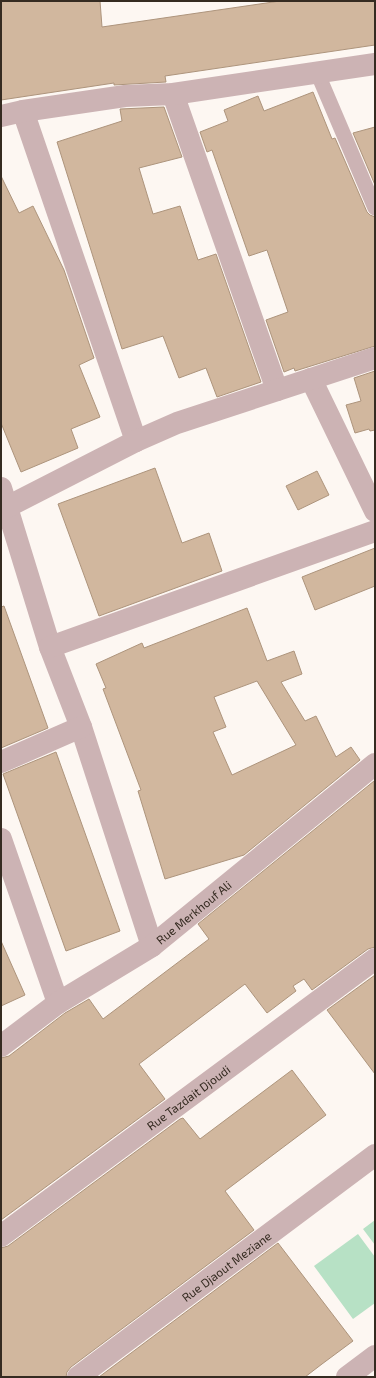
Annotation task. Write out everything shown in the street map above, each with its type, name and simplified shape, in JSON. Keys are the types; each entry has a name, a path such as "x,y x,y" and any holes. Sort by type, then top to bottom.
{"street":[{"path":"1,116 23,111 125,96 173,94 375,64"},
{"path":"173,94 277,390"},
{"path":"23,111 136,441"},
{"path":"152,946 81,727 50,647 3,502 177,423 375,358"},
{"path":"311,379 375,511"},
{"path":"50,647 375,531"},
{"path":"1,762 81,727"},
{"name":"Rue Merkhouf Ali","path":"1,1046 58,1003 152,946 375,764"},
{"path":"1,840 58,1003"},
{"name":"Rue Tazdait Djoudi","path":"1,1236 375,959"},
{"name":"Rue Djaout Meziane","path":"78,1377 375,1155"},
{"path":"347,1377 375,1356"}],"lane":[{"path":"317,72 375,208"}],"green space":[{"path":"375,1220 375,1245 363,1229"},
{"path":"358,1234 375,1257 375,1303 353,1319 314,1266"}],"building":[{"path":"1,1 100,1 102,27 280,1 375,1 375,45 165,76 166,82 114,85 114,83 1,100"},
{"path":"313,92 332,139 335,138 367,212 375,217 375,346 295,371 294,368 284,372 266,320 288,312 267,250 249,256 212,150 207,152 200,132 228,121 224,110 258,96 264,111"},
{"path":"164,107 182,157 139,168 153,214 180,206 198,260 216,254 261,382 217,397 206,368 179,378 163,336 122,349 57,142 122,121 120,109"},
{"path":"375,127 375,185 353,133"},
{"path":"1,176 19,213 33,206 64,270 94,358 79,365 100,417 71,429 78,448 21,472 1,423"},
{"path":"375,371 375,430 370,431 369,429 355,433 346,405 361,401 354,378"},
{"path":"155,468 182,543 209,533 222,571 99,616 58,504"},
{"path":"317,471 329,495 298,510 286,486"},
{"path":"375,548 375,586 315,610 302,577"},
{"path":"4,606 48,728 1,748 1,607"},
{"path":"247,608 267,661 294,651 302,674 281,682 305,721 316,716 336,757 351,747 360,760 244,855 165,879 138,791 141,790 103,689 106,688 96,664 142,643 144,648","holes":["257,681 296,745 232,775 213,732 226,727 214,697"]},
{"path":"56,752 120,931 66,951 3,774"},
{"path":"374,781 375,947 368,949 312,990 304,979 293,986 296,991 267,1013 245,984 139,1064 165,1099 1,1220 1,1058 9,1056 65,1013 89,999 103,1019 209,939 198,924"},
{"path":"1,941 25,995 1,1006"},
{"path":"375,975 375,1074 327,1010"},
{"path":"292,1070 326,1115 225,1191 254,1230 71,1367 67,1372 66,1377 1,1377 1,1248 8,1246 180,1119 183,1118 200,1139"},
{"path":"278,1243 353,1341 305,1377 99,1377"}]}
